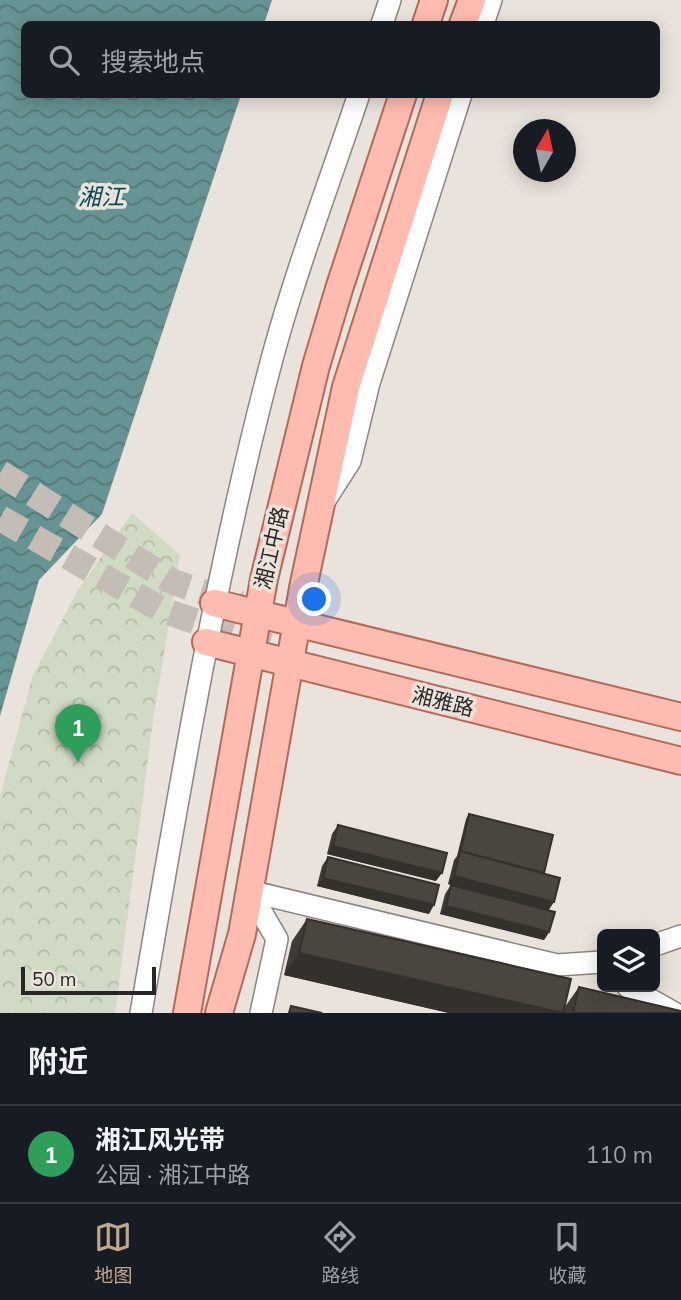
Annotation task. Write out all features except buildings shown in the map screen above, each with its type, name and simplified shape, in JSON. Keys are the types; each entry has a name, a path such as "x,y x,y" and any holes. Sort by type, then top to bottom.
{"main road":[{"path":"427,21 434,0"},
{"path":"464,21 471,0"},
{"name":"湘江中路","path":"187,1013 264,579 316,366 401,98"},
{"name":"湘江中路","path":"219,1013 242,934 289,663 343,401 356,350 439,98"},
{"name":"湘雅路","path":"214,603 681,717"},
{"name":"湘雅路","path":"206,642 681,761"}],"street":[{"path":"383,21 390,0"},
{"path":"484,21 491,0"},
{"path":"141,1013 206,642 235,505 274,353 358,98"},
{"name":"湘江中路","path":"322,505 350,461 369,383 460,98"},
{"path":"249,891 558,965 597,962"},
{"path":"249,891 277,939 261,1013"},
{"path":"660,943 681,936"},
{"path":"637,992 674,1013"}],"green space":[{"path":"132,513 180,555 152,728 115,1013 0,1013 0,796 33,675 78,590"}],"water":[{"name":"湘江","path":"0,0 272,0 265,21 21,21 21,98 240,98 102,514 39,580 0,716"}],"tunnel":[{"path":"0,473 173,582 240,604"},
{"path":"0,518 162,610 272,647"}],"place":[{"name":"湘江风光带","path":"78,762"}]}
